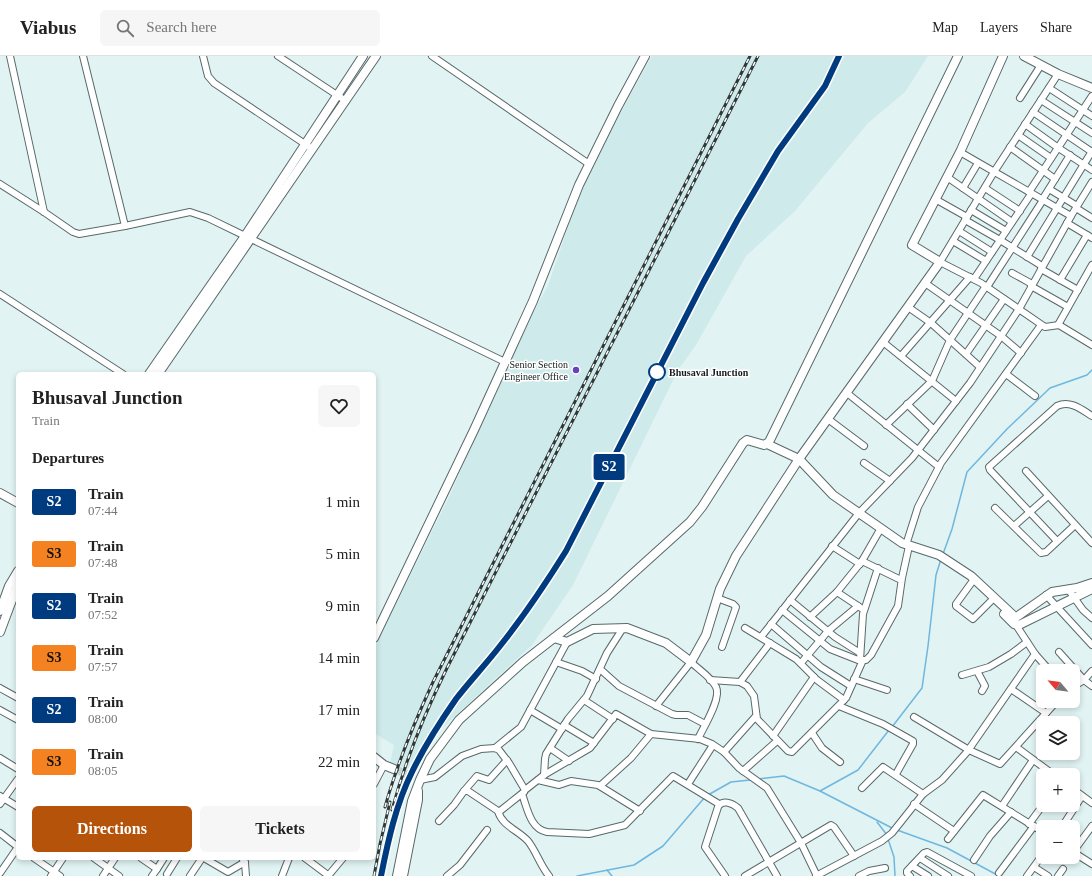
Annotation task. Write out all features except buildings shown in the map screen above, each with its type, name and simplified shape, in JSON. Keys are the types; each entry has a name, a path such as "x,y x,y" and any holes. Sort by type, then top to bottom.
{"main road":[{"path":"159,372 248,237 305,144 363,56"},
{"path":"151,372 313,149 376,56"},
{"path":"376,634 533,301 579,185 618,106 646,56"},
{"path":"767,444 958,56"},
{"path":"554,638 567,642 594,629 627,628 666,643 691,662 706,635 720,589 736,556 799,459 940,262 912,245 960,152 1003,56"},
{"path":"1024,56 1058,74 1092,88"},
{"path":"397,876 417,781 430,759 459,720 523,662 608,596 690,522 702,507 743,443 747,440 764,445 767,444 799,459 833,495 881,528 908,545 942,556 971,576 991,601 1016,625 1019,625 1092,589"},
{"path":"0,486 16,496"},
{"path":"0,493 16,502"},
{"path":"963,571 972,582 1015,616 1018,616 1052,592 1092,583"},
{"path":"0,611 9,586 16,574"},
{"path":"0,632 16,592"},
{"path":"376,759 384,765 394,769"},
{"path":"403,876 418,800 417,781"}],"street":[{"path":"10,56 44,212"},
{"path":"83,56 125,226"},
{"path":"203,56 208,76 214,83 313,149"},
{"path":"278,56 346,101"},
{"path":"432,56 589,164"},
{"path":"1020,98 1041,65"},
{"path":"1058,74 994,172 940,262 986,286 1041,325 1045,327 1058,325 1092,345"},
{"path":"1049,88 1092,116"},
{"path":"901,356 986,262 1020,211 1057,147 1092,96"},
{"path":"1041,100 1092,133"},
{"path":"1027,257 1092,151 1033,112"},
{"path":"1025,124 1092,170"},
{"path":"1018,135 1051,158"},
{"path":"1010,147 1055,179"},
{"path":"960,152 1071,216"},
{"path":"886,425 932,381 950,340 1012,248 1070,155"},
{"path":"963,188 978,163"},
{"path":"947,177 1012,222"},
{"path":"761,638 859,513 918,451 980,367 1019,309 1066,223 1092,182"},
{"path":"0,184 73,232 79,234 190,212 208,218 505,362"},
{"path":"984,188 1020,211"},
{"path":"1048,189 1064,198 1092,218"},
{"path":"935,199 1027,257 1041,268 1078,290"},
{"path":"971,210 1006,231"},
{"path":"1060,280 1089,237 1066,223"},
{"path":"959,231 992,252"},
{"path":"953,240 986,262"},
{"path":"1058,325 1092,265"},
{"path":"1012,273 1068,307"},
{"path":"925,284 986,325 1021,353"},
{"path":"0,294 120,372"},
{"path":"966,354 1004,299"},
{"path":"908,307 931,323 980,367"},
{"path":"782,610 819,641 835,651 861,660 866,660 871,655 897,608 908,545 918,507 939,467 1041,325"},
{"path":"883,342 956,400"},
{"path":"1006,374 1035,396"},
{"path":"847,393 939,467"},
{"path":"907,404 934,430"},
{"path":"1058,541 990,470 990,465 1057,406 1063,404 1074,405 1092,416"},
{"path":"828,419 864,446"},
{"path":"864,463 890,481"},
{"path":"1026,471 1092,543"},
{"path":"1014,526 1048,496"},
{"path":"996,508 1041,553 1046,552 1075,525"},
{"path":"810,616 838,592 861,562 881,528"},
{"path":"832,546 861,562 878,568 901,580"},
{"path":"710,680 740,682 747,686 753,693 756,716 759,721 788,751 792,752 844,700 851,686 861,660 860,652 864,610 878,568"},
{"path":"972,582 956,606 973,619 991,601"},
{"path":"1068,589 1085,612 1092,618"},
{"path":"838,592 864,610"},
{"path":"1046,595 1092,645"},
{"path":"717,598 733,604 736,607 722,647"},
{"path":"790,600 838,639 860,652"},
{"path":"801,663 828,631 858,606"},
{"path":"1015,616 1016,625 1035,654 1044,664"},
{"path":"771,624 807,655 851,686"},
{"path":"544,775 545,759 550,748 569,717 588,694 607,653 623,628"},
{"path":"745,628 796,659 814,677 844,700"},
{"path":"417,781 435,777 462,756 481,749 495,748 520,729 567,642"},
{"path":"962,675 994,664 1027,642"},
{"path":"740,682 770,643"},
{"path":"1059,652 1084,680 1092,686"},
{"path":"498,811 502,810 544,775 590,748 616,714 651,734 698,739 713,745 724,752 743,771 767,788 801,843 816,876 882,841 892,833 923,794 942,780 969,750 1035,654"},
{"path":"556,662 582,671 596,678"},
{"path":"656,706 691,662 715,686 718,695 698,739"},
{"path":"600,669 619,686 656,706 674,715 686,714 705,724"},
{"path":"977,671 985,686 982,691"},
{"path":"1080,683 1092,671"},
{"path":"743,771 775,738 814,677"},
{"path":"854,679 887,690"},
{"path":"0,688 16,696"},
{"path":"1011,689 1046,713"},
{"path":"584,700 613,719"},
{"path":"838,706 883,724 914,742 896,774"},
{"path":"914,717 969,750 1000,764 1051,708"},
{"path":"0,710 16,719"},
{"path":"530,710 594,744"},
{"path":"724,752 756,716"},
{"path":"812,733 822,748 840,762"},
{"path":"600,786 631,758 651,734"},
{"path":"688,784 713,745"},
{"path":"1016,747 1044,768"},
{"path":"495,748 499,750 507,760 524,792 534,825 540,830 547,832 589,834 622,826 628,823 672,777 675,776 719,804"},
{"path":"550,748 569,761"},
{"path":"0,758 16,768"},
{"path":"439,820 454,805 477,776 489,780 507,760"},
{"path":"1002,806 1033,760"},
{"path":"376,780 384,765"},
{"path":"862,788 882,767 885,767 923,794"},
{"path":"538,780 559,785 571,781 600,786 640,811"},
{"path":"0,804 2,797 16,781"},
{"path":"464,791 468,791 498,811 500,819 529,842 543,870 549,876"},
{"path":"948,839 981,796 986,796 1036,828"},
{"path":"1067,820 1082,796 1092,803"},
{"path":"2,797 16,806"},
{"path":"719,804 724,802 735,805 738,808 777,876"},
{"path":"719,804 705,847 725,876"},
{"path":"914,804 954,831"},
{"path":"974,860 990,836 1011,812"},
{"path":"999,873 1039,812"},
{"path":"745,876 829,826 832,826 854,856"},
{"path":"1080,842 1092,826"},
{"path":"447,876 460,865 487,830"},
{"path":"0,833 16,845"},
{"path":"0,873 16,850"},
{"path":"910,876 907,872 926,852 929,852 971,876"},
{"path":"1080,856 1092,864"},
{"path":"920,858 950,876 957,868"},
{"path":"36,860 52,874 60,876"},
{"path":"52,874 62,860"},
{"path":"97,860 119,876"},
{"path":"103,876 114,860"},
{"path":"144,860 156,870"},
{"path":"152,876 163,860"},
{"path":"167,874 176,860"},
{"path":"190,876 202,860"},
{"path":"207,860 228,872 244,860 246,876"},
{"path":"282,876 288,860"},
{"path":"313,860 328,876 341,860"},
{"path":"1027,876 1036,863"},
{"path":"912,866 928,876"},
{"path":"1034,866 1048,876"},
{"path":"859,876 869,871 884,868"},
{"path":"1058,876 1063,869"}],"shaded area":[{"path":"652,56 928,56 905,92 868,123 795,211 746,256 696,345 678,370 573,585 532,645 439,731 417,770 390,764 394,745 376,734 376,645 450,495 523,330 548,286 585,177"}],"waterway":[{"path":"943,554 952,529 967,472 1007,429 1050,388 1087,375 1092,370"},
{"path":"892,727 922,688 936,575 941,559"},
{"path":"820,791 858,770 889,730"},
{"path":"758,779 784,776 820,791 894,829"},
{"path":"708,795 731,782 750,780"},
{"path":"577,876 634,865 663,846 705,797"},
{"path":"877,822 887,835"},
{"path":"897,830 947,848 999,876"},
{"path":"888,839 894,857 895,876"},
{"path":"607,870 612,876"}],"tunnel":[{"path":"394,769 414,777"}],"railway":[{"path":"385,807 406,744 433,682 750,56"},
{"path":"392,810 403,773 416,738 447,668 758,56"},
{"path":"381,876 401,797 422,753 456,699 518,623 566,551 703,283 738,219 778,151 825,86 839,56"},
{"path":"374,876 390,802"}],"train":[{"name":"S2","path":"381,876 396,815 407,783 419,758 456,700 501,645 566,551 703,283 738,219 778,151 825,86 839,56"}],"place":[{"name":"Senior Section Engineer Office","path":"576,370"},
{"name":"Bhusaval Junction","path":"657,372"}]}
